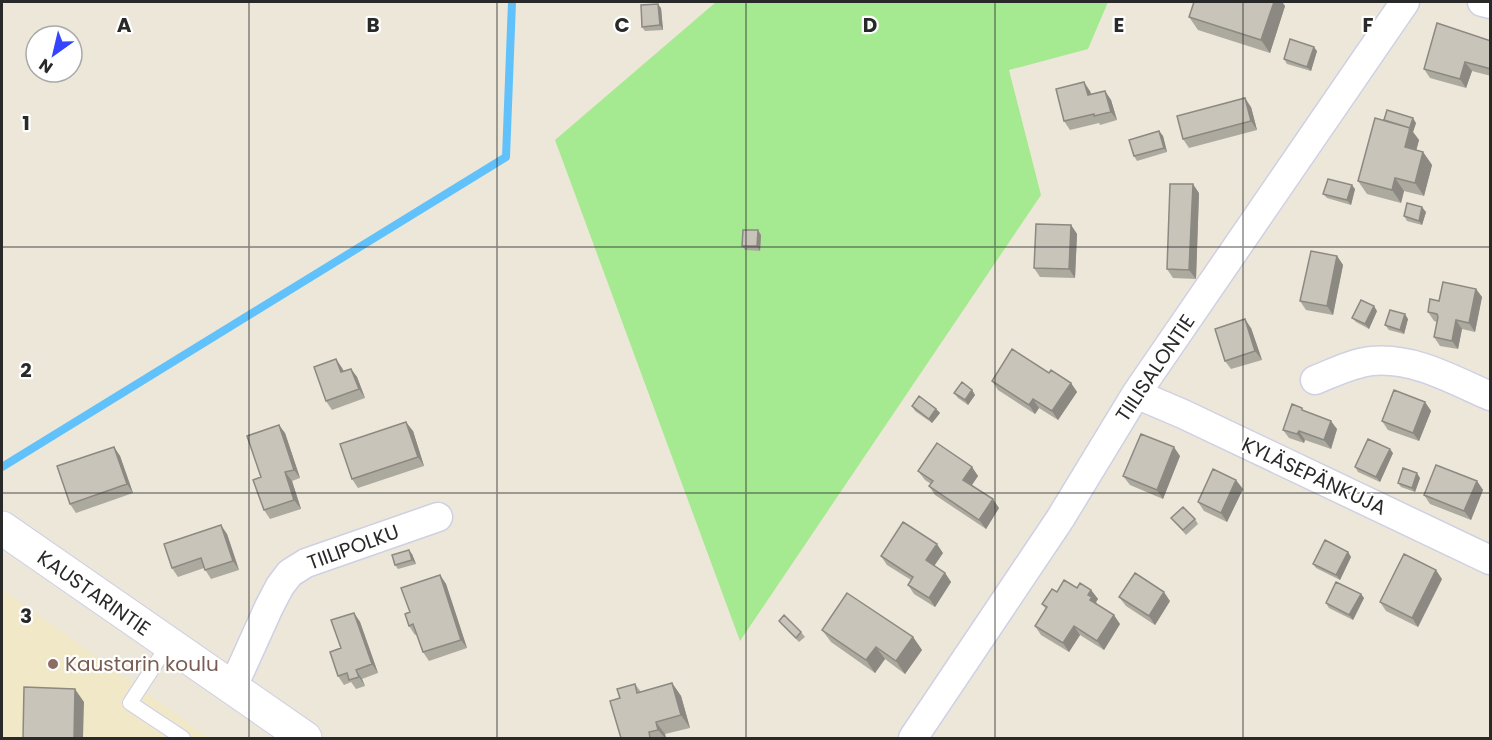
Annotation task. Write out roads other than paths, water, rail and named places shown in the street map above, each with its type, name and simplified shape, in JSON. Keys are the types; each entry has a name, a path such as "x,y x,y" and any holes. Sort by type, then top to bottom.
{"street":[{"name":"TIILISALONTIE","path":"913,738 1060,519 1136,394 1405,2"},
{"path":"1482,2 1491,4"},
{"path":"1315,380 1370,361 1394,360 1417,366 1491,396"},
{"name":"KYLÄSEPÄNKUJA","path":"1136,394 1183,414 1491,561"},
{"name":"TIILIPOLKU","path":"232,688 269,607 290,573 306,563 438,517"},
{"name":"KAUSTARINTIE","path":"2,528 305,738"}],"lane":[{"path":"168,645 130,703 183,738"}],"waterway":[{"path":"2,467 506,157 512,2"}],"place":[{"name":"Kaustarin koulu","path":"53,664"}]}
